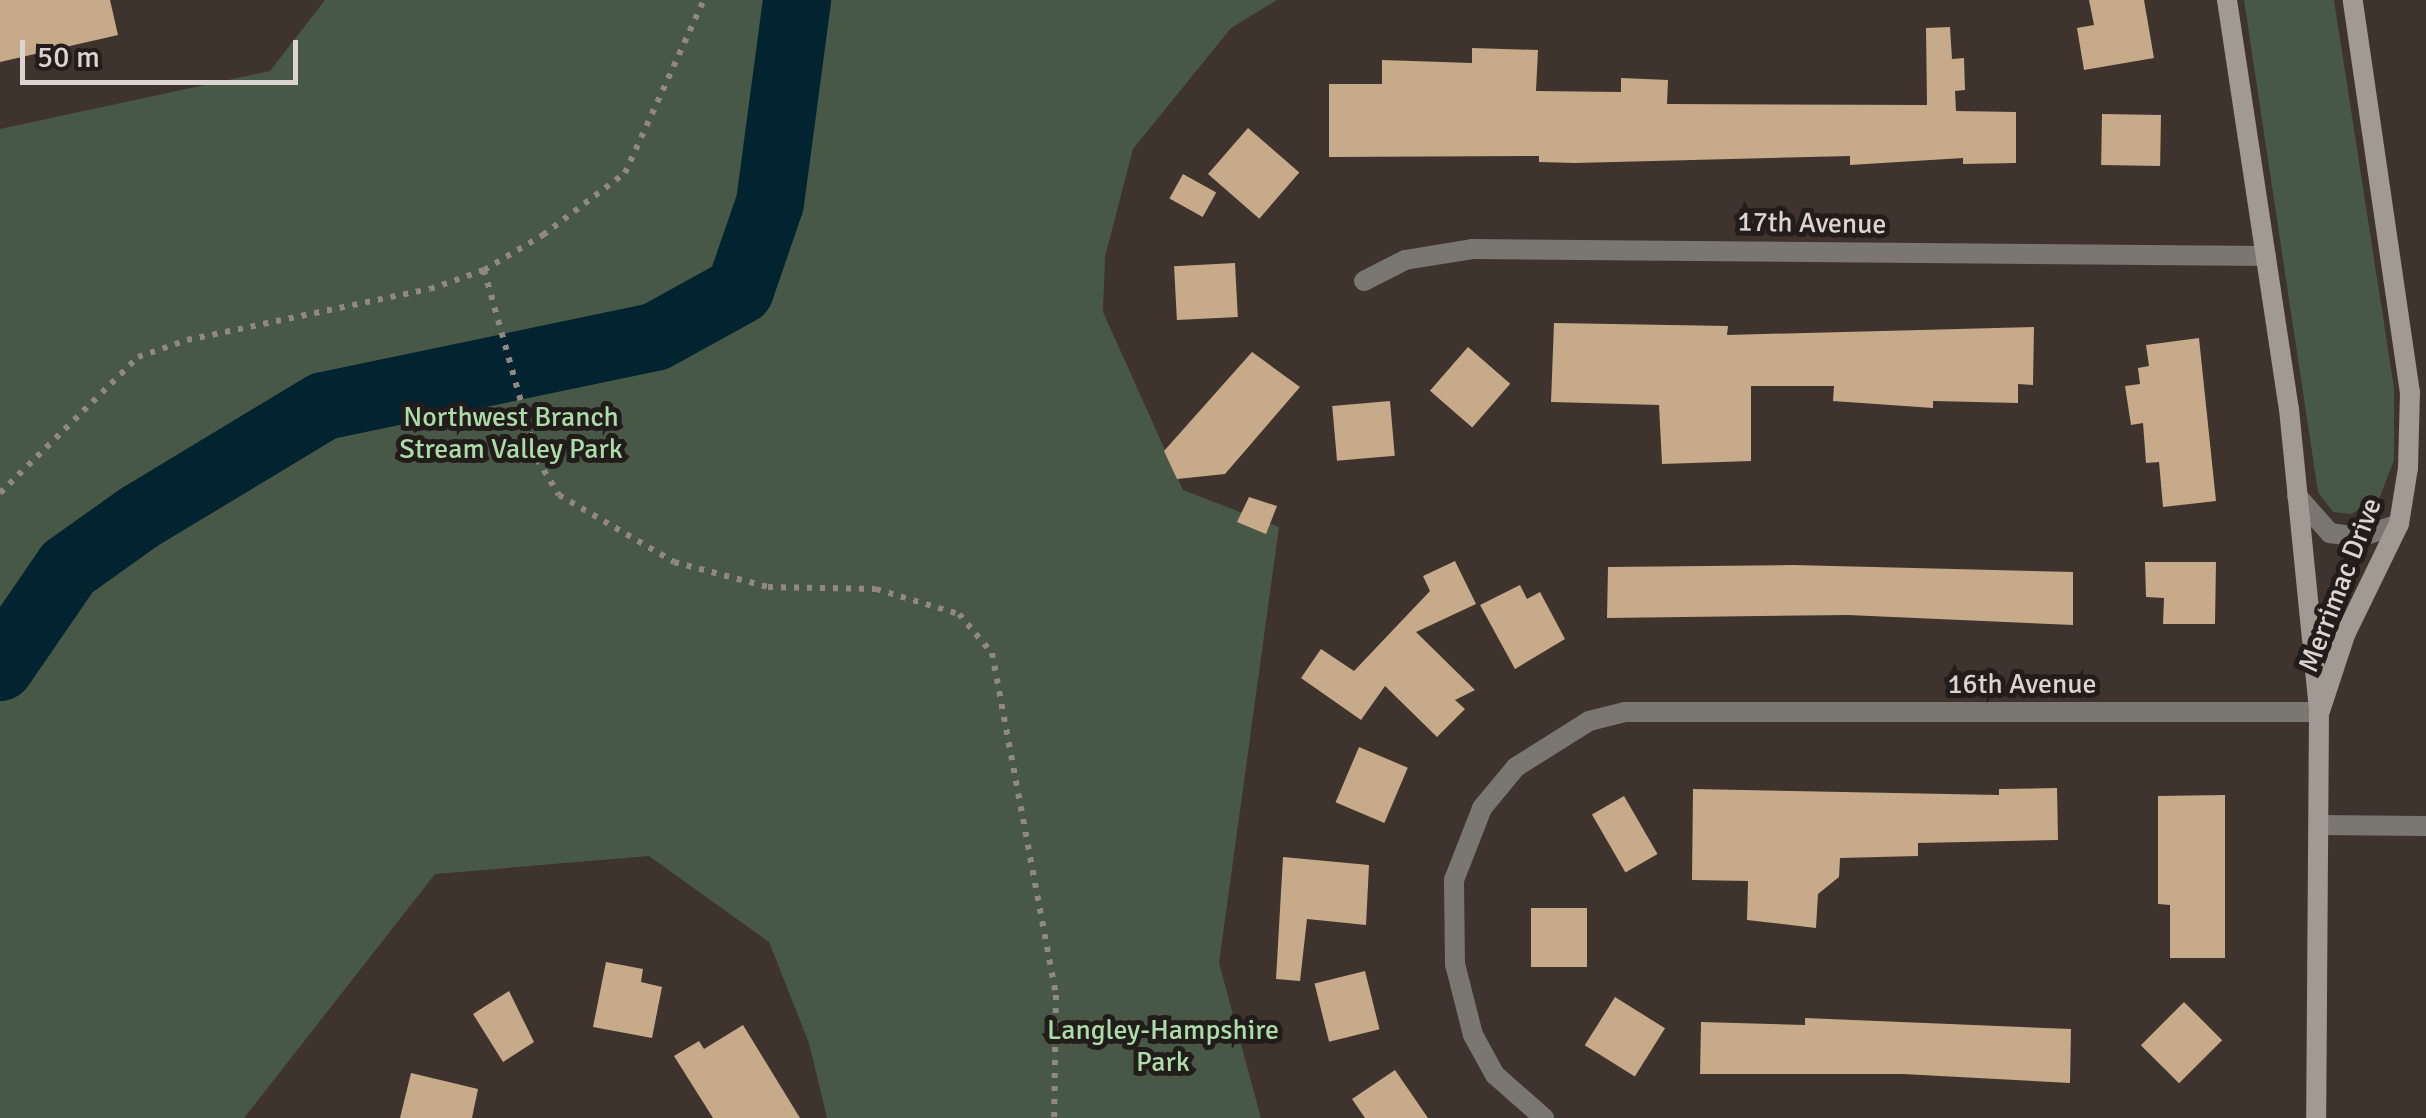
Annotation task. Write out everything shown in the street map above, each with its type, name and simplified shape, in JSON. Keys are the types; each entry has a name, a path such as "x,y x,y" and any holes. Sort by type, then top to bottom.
{"street":[{"name":"Merrimac Drive","path":"2227,0 2266,256 2319,712 2316,1118"},
{"name":"Merrimac Drive","path":"2319,712 2345,634 2400,524 2410,393 2353,0"},
{"name":"17th Avenue","path":"1364,281 1404,260 1472,249 2266,256"},
{"path":"2296,494 2330,532 2360,538 2400,524"},
{"name":"16th Avenue","path":"1544,1118 1495,1075 1461,1003 1453,919 1465,842 1516,767 1589,721 1625,712 2319,712"},
{"path":"2318,825 2426,826"}],"path":[{"path":"0,494 107,381 138,358 187,340 366,306 484,270 625,173 704,0"},
{"path":"484,270 537,459 559,494 674,562 768,587 876,589 958,614 992,653 1056,996 1054,1118"}],"green space":[{"name":"Northwest Branch Stream Valley Park","path":"325,0 1277,0 1231,28 1133,149 1105,257 1103,312 1183,490 1279,527 1219,963 1261,1118 827,1118 809,1043 769,942 649,856 435,874 244,1118 0,1118 0,129 270,71"},
{"path":"2244,0 2334,0 2394,388 2394,460 2379,499 2351,514 2333,512 2318,492"}],"building":[{"path":"0,0 110,0 118,35 0,62"},
{"path":"2089,0 2144,0 2154,58 2084,70 2077,28 2094,25"},
{"path":"1950,27 1952,59 1964,58 1965,90 1955,91 1956,111 2016,112 2016,163 1963,164 1963,158 1850,165 1850,156 1575,163 1539,162 1539,156 1329,157 1329,84 1382,84 1382,60 1472,63 1472,48 1538,50 1536,91 1621,92 1621,78 1668,80 1667,104 1927,105 1926,28"},
{"path":"2102,114 2161,115 2160,166 2101,165"},
{"path":"1248,128 1299,173 1259,219 1208,174"},
{"path":"1183,174 1216,192 1203,217 1169,198"},
{"path":"1235,263 1238,317 1177,320 1174,266"},
{"path":"1554,323 1728,326 1727,335 2034,327 2033,385 2018,384 2018,403 1933,401 1933,408 1833,401 1834,386 1751,386 1751,461 1662,464 1659,405 1551,402"},
{"path":"2199,338 2216,501 2163,507 2159,462 2146,463 2143,423 2131,425 2125,386 2140,384 2138,368 2149,366 2146,345"},
{"path":"1468,347 1510,384 1472,428 1430,391"},
{"path":"1252,352 1300,387 1225,474 1177,479 1164,451"},
{"path":"1390,401 1395,456 1337,461 1332,406"},
{"path":"1249,497 1277,506 1266,534 1237,522"},
{"path":"1455,561 1476,604 1416,632 1475,690 1455,700 1465,709 1437,737 1385,686 1361,720 1301,678 1321,649 1354,671 1430,591 1423,576"},
{"path":"2145,562 2216,562 2215,624 2163,624 2164,598 2146,597"},
{"path":"1793,565 2073,572 2073,625 1848,615 1607,618 1608,567"},
{"path":"1520,585 1527,599 1540,592 1565,639 1515,669 1480,605"},
{"path":"1359,747 1408,768 1384,823 1336,802"},
{"path":"2057,788 2058,840 1918,843 1918,856 1840,858 1839,877 1818,894 1816,928 1747,920 1748,881 1692,880 1693,789 1999,795 1999,789"},
{"path":"2225,795 2225,958 2170,958 2170,905 2158,904 2158,796"},
{"path":"1624,796 1658,854 1625,873 1592,815"},
{"path":"1283,857 1369,865 1366,925 1307,919 1300,981 1276,979"},
{"path":"1531,908 1587,908 1587,967 1531,967"},
{"path":"606,962 643,969 641,982 662,987 652,1038 593,1027"},
{"path":"1365,971 1380,1029 1329,1042 1315,984"},
{"path":"509,991 534,1042 503,1062 473,1014"},
{"path":"1615,997 1665,1028 1635,1077 1585,1045"},
{"path":"2184,1002 2222,1040 2179,1083 2141,1045"},
{"path":"1805,1018 2071,1029 2070,1083 1903,1074 1700,1074 1701,1022 1805,1025"},
{"path":"743,1025 800,1118 713,1118 674,1056 699,1041 704,1049"},
{"path":"1395,1070 1428,1118 1365,1118 1352,1099"},
{"path":"411,1073 478,1089 472,1118 400,1118"}],"waterway":[{"path":"0,667 68,568 138,518 324,406 655,337 740,290 770,203 797,0"}],"park label":[{"name":"Langley-Hampshire Park","path":"1163,1046"}]}
